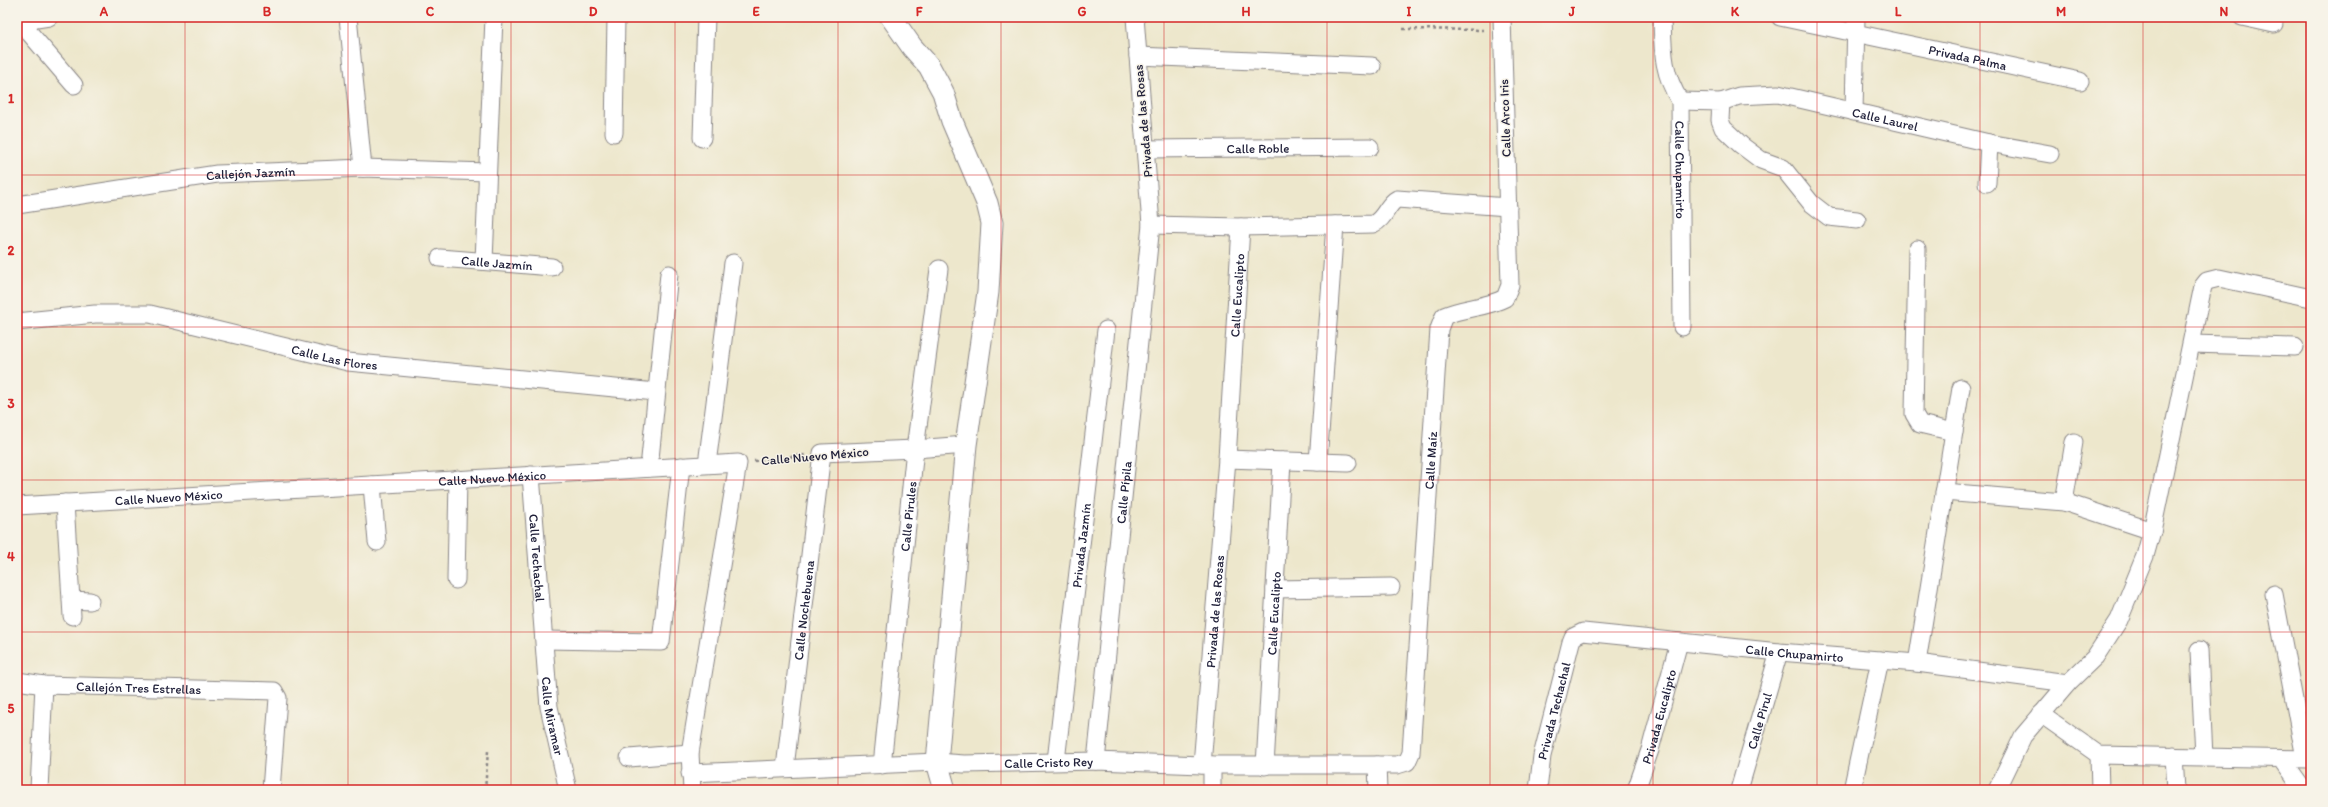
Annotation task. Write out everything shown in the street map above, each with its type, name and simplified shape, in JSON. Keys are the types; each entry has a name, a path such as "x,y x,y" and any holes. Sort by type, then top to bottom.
{"street":[{"path":"19,22 49,17"},
{"path":"348,17 364,168"},
{"path":"484,261 494,17"},
{"path":"614,133 616,17"},
{"path":"702,138 706,17"},
{"path":"891,17 912,47 930,66 943,92 952,122 987,203 992,222 988,292 966,445 937,762 945,790"},
{"name":"Privada de las Rosas","path":"1134,17 1146,149 1151,225"},
{"name":"Calle Chupamirto","path":"1662,17 1663,63 1671,86 1680,101 1682,327"},
{"name":"Privada Palma","path":"1780,17 2080,81"},
{"path":"1854,112 1856,17"},
{"path":"2242,17 2274,24"},
{"path":"19,22 74,85"},
{"name":"Calle Arco Iris","path":"1503,23 1508,207"},
{"path":"1138,56 1372,66"},
{"name":"Calle Laurel","path":"1680,101 1721,102 1739,96 1778,94 1989,143 2050,154"},
{"path":"1721,102 1720,120 1723,128 1741,145 1760,160 1784,168 1811,203 1829,217 1857,220"},
{"path":"1987,183 1989,143"},
{"name":"Calle Roble","path":"1146,149 1370,147"},
{"name":"Callejón Jazmín","path":"17,205 217,174 364,168 487,172"},
{"path":"1151,225 1241,227 1335,225 1377,222 1393,201 1397,199 1508,207"},
{"name":"Calle Maíz","path":"1407,762 1411,752 1439,330 1444,316 1456,310 1493,304 1505,298 1510,285 1508,207"},
{"name":"Calle Pípila","path":"1096,761 1151,225"},
{"path":"1318,462 1335,225"},
{"name":"Calle Eucalipto","path":"1227,459 1241,227"},
{"path":"1917,249 1914,414 1920,424 1954,432"},
{"name":"Calle Jazmín","path":"440,258 552,267"},
{"path":"707,464 733,263"},
{"name":"Calle Pirules","path":"882,765 915,449 939,269"},
{"path":"649,468 669,274"},
{"path":"1997,790 2023,736 2068,683 2095,657 2119,620 2145,556 2152,530 2203,286 2207,281 2219,278 2311,298"},
{"name":"Calle Las Flores","path":"17,322 95,314 150,314 348,362 656,392"},
{"name":"Privada Jazmín","path":"1056,761 1106,330"},
{"path":"2192,344 2295,347"},
{"path":"1917,663 1960,388"},
{"path":"2064,502 2074,442"},
{"name":"Calle Nuevo México","path":"822,453 966,445"},
{"name":"Calle Nochebuena","path":"785,768 822,453"},
{"path":"1227,459 1348,463"},
{"name":"Privada de las Rosas","path":"1212,790 1207,765 1227,459"},
{"name":"Calle Eucalipto","path":"1265,766 1282,461"},
{"path":"691,782 690,753 738,462"},
{"name":"Calle Nuevo México","path":"17,506 738,462"},
{"path":"544,640 661,642 681,466"},
{"name":"Calle Techachal","path":"532,475 544,640"},
{"path":"456,580 458,479"},
{"path":"372,485 377,542"},
{"path":"1944,492 2064,502 2152,530"},
{"path":"65,503 72,608 90,601"},
{"path":"1275,589 1392,587"},
{"path":"2041,714 2099,756 2174,756 2282,759 2308,758 2274,594"},
{"name":"Calle Chupamirto","path":"1578,634 1589,632 1779,652 1917,663 2068,683"},
{"name":"Privada Techachal","path":"1538,790 1542,756 1571,642 1578,634"},
{"name":"Calle Miramar","path":"544,640 549,706 568,790"},
{"name":"Privada Eucalipto","path":"1636,790 1650,750 1679,642"},
{"path":"2199,650 2204,757"},
{"name":"Calle Pirul","path":"1739,790 1779,652"},
{"path":"1852,790 1880,660"},
{"name":"Callejón Tres Estrellas","path":"17,681 44,684 274,692 278,698 270,790"},
{"path":"39,790 44,684"},
{"path":"629,758 690,753"},
{"path":"2099,756 2100,790"},
{"path":"2174,756 2176,790"},
{"path":"2282,759 2304,790"},
{"name":"Calle Cristo Rey","path":"691,782 785,768 937,762 964,764 1096,761 1265,766 1397,765 1407,762"},
{"path":"1377,765 1378,790"}],"path":[{"path":"1403,29 1503,23"},
{"name":"Calle Nuevo México","path":"738,462 822,453"},
{"path":"485,790 488,751"}]}
